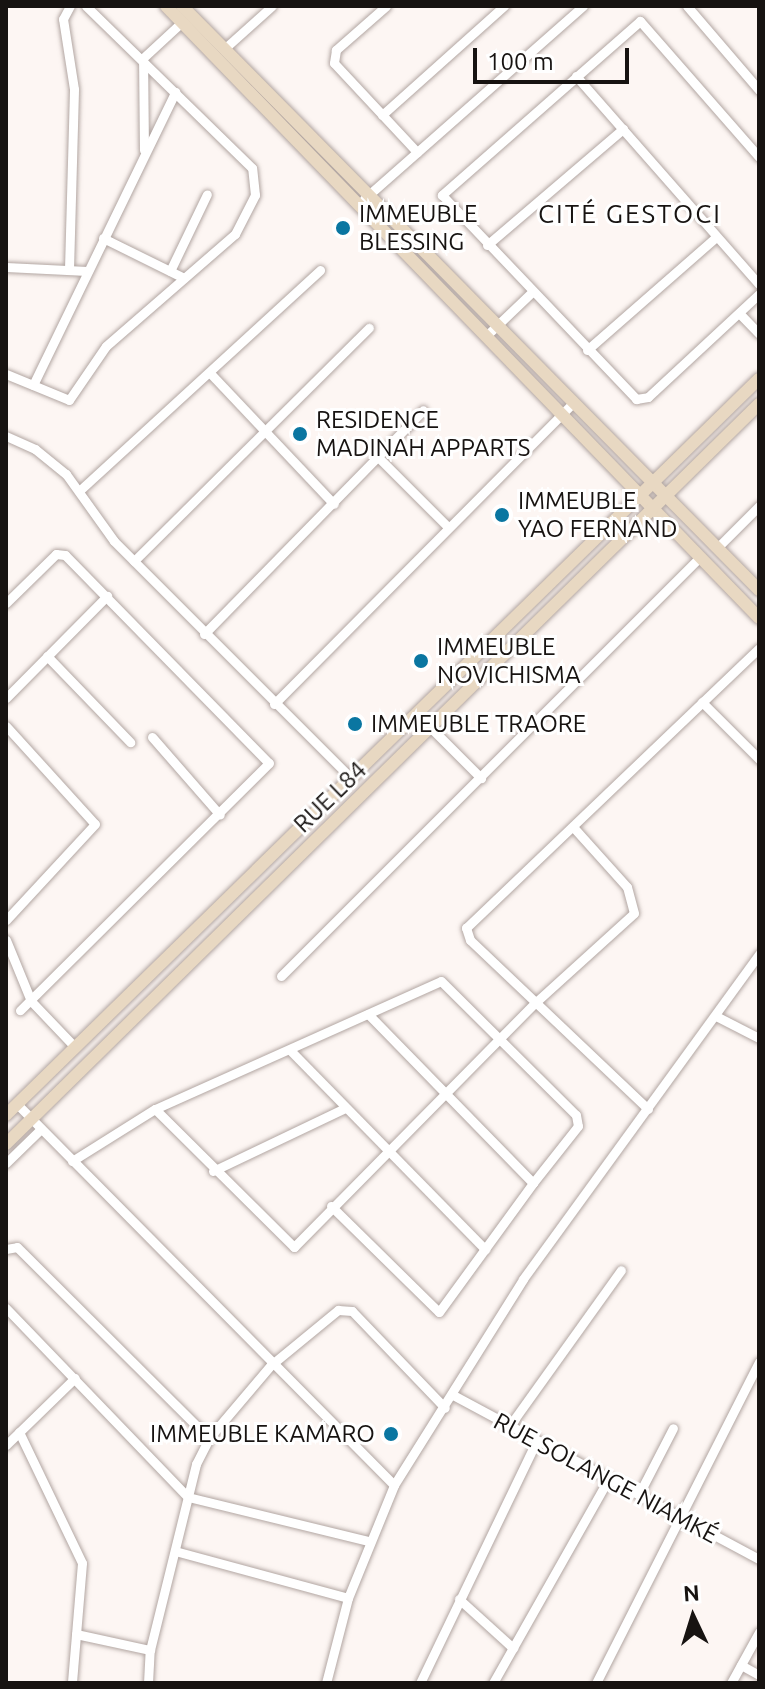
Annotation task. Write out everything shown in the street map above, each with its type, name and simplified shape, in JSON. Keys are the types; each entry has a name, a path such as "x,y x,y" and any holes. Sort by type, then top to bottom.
{"main road":[{"path":"166,6 497,326 759,590"},
{"path":"182,6 364,200 486,336 759,618"},
{"name":"RUE L84","path":"6,1115 759,379"},
{"name":"RUE L84","path":"6,1144 36,1124 342,816 756,408"},
{"path":"327,800 342,816"}],"street":[{"path":"69,269 74,89 63,19 70,6"},
{"path":"6,374 69,400 100,353 235,234 249,211 258,182 252,168 143,58 86,6"},
{"path":"224,49 272,6"},
{"path":"386,6 336,50 334,63 417,152"},
{"path":"382,115 504,6"},
{"path":"364,200 583,6"},
{"path":"687,6 759,90"},
{"path":"759,157 640,21 442,195 587,350 642,400 759,294"},
{"path":"145,154 143,58 182,22"},
{"path":"576,76 759,284"},
{"path":"33,385 175,92"},
{"path":"487,245 623,129"},
{"path":"170,271 207,194"},
{"path":"587,350 716,237"},
{"path":"103,238 184,278"},
{"path":"6,267 87,271"},
{"path":"79,491 320,270"},
{"path":"486,336 532,292"},
{"path":"739,313 759,334"},
{"path":"134,561 369,328"},
{"path":"210,373 334,504"},
{"path":"274,704 447,526 572,404"},
{"path":"204,634 380,459 423,410"},
{"path":"6,436 45,456 79,491 98,523 134,561 350,777"},
{"path":"380,459 447,526"},
{"path":"718,547 759,506"},
{"path":"6,603 61,553 266,757 267,769 20,1010"},
{"path":"281,976 700,557"},
{"path":"6,698 107,596"},
{"path":"648,1109 470,940 466,928 759,648"},
{"path":"47,656 130,742"},
{"path":"702,702 759,759"},
{"path":"6,726 95,824 6,920"},
{"path":"431,728 481,778"},
{"path":"152,737 220,815"},
{"path":"155,1109 288,1246 294,1247 331,1206 499,1043 536,1002 634,913 627,887 574,828"},
{"path":"6,940 31,1001 75,1047"},
{"path":"326,1683 348,1598 368,1541 394,1485 523,1279 759,954"},
{"path":"72,1161 155,1109 441,981 578,1120 446,1308 432,1310 331,1206"},
{"path":"368,1014 533,1183"},
{"path":"716,1016 759,1038"},
{"path":"290,1050 485,1249"},
{"path":"17,1104 271,1365 394,1485"},
{"path":"213,1171 345,1108"},
{"path":"6,1163 36,1124"},
{"path":"6,1249 17,1247 209,1438"},
{"path":"508,1428 621,1270"},
{"path":"6,1308 188,1497 368,1541"},
{"path":"148,1683 150,1650 188,1497 209,1438 271,1365 338,1310 352,1311 445,1408"},
{"path":"596,1683 759,1362"},
{"path":"6,1445 75,1378"},
{"name":"RUE SOLANGE NIAMKÉ","path":"453,1395 535,1444 609,1478 759,1559"},
{"path":"639,1494 673,1428"},
{"path":"19,1432 79,1553 72,1683"},
{"path":"420,1683 535,1444"},
{"path":"493,1683 609,1478"},
{"path":"175,1551 348,1598"},
{"path":"459,1599 513,1648"},
{"path":"731,1683 759,1632"},
{"path":"76,1634 150,1650"},
{"path":"741,1665 759,1675"}],"place":[{"name":"IMMEUBLE BLESSING","path":"343,228"},
{"name":"RESIDENCE MADINAH APPARTS","path":"300,434"},
{"name":"IMMEUBLE YAO FERNAND","path":"502,515"},
{"name":"IMMEUBLE NOVICHISMA","path":"421,661"},
{"name":"IMMEUBLE TRAORE","path":"355,724"},
{"name":"IMMEUBLE KAMARO","path":"391,1434"}],"district":[{"name":"CITÉ GESTOCI","path":"630,214"}]}
